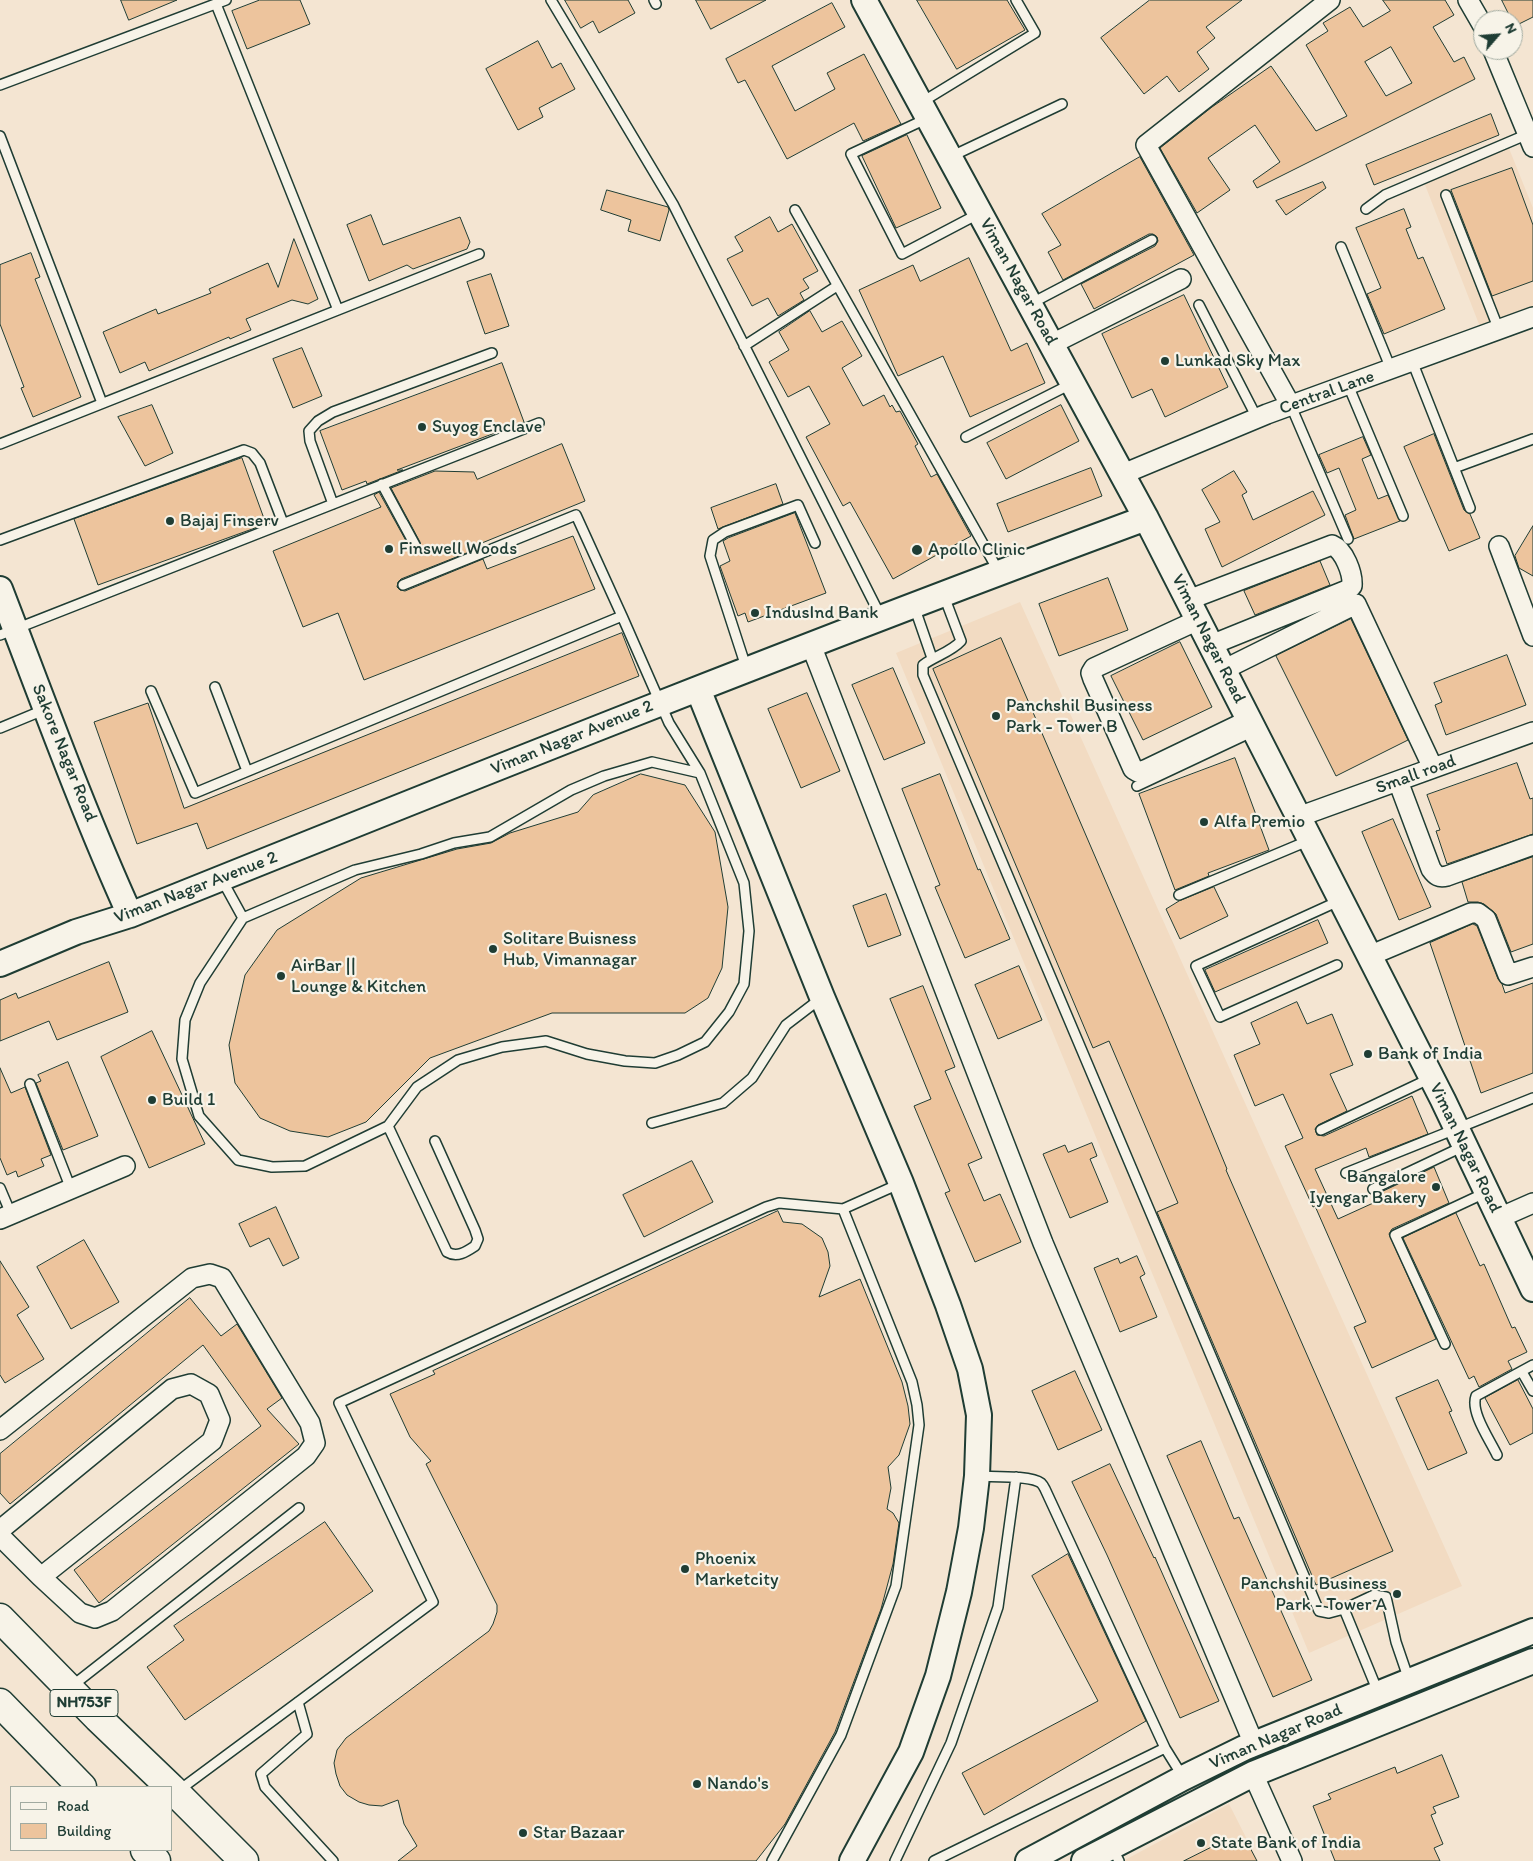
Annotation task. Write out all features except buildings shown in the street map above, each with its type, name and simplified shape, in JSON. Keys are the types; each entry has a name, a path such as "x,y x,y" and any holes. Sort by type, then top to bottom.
{"highway":[{"name":"NH753F","path":"0,1618 169,1786"},
{"path":"0,1703 81,1786"},
{"name":"NH753F","path":"172,1789 244,1861"},
{"path":"146,1851 156,1861"}],"street":[{"name":"Viman Nagar Road","path":"864,0 1146,518 1432,1078 1533,1288"},
{"path":"1291,406 1146,146 1330,0"},
{"path":"1497,60 1530,141"},
{"path":"1052,344 1181,279"},
{"name":"Central Lane","path":"1123,474 1257,418 1533,317"},
{"name":"Viman Nagar Avenue 2","path":"0,964 76,932 130,915 660,703 999,572 1146,518"},
{"path":"1211,645 1347,590 1352,586 1352,580 1338,547 1332,545 1193,610 1094,668 1091,674 1133,769 1138,772 1252,726"},
{"path":"1499,546 1533,636"},
{"name":"Sakore Nagar Road","path":"0,589 8,632 46,709 130,915"},
{"path":"1223,670 1356,604 1433,768"},
{"path":"811,645 1042,1243 1254,1744"},
{"path":"698,689 822,997 901,1183 948,1305 970,1369 979,1415 977,1476 971,1528 959,1592 938,1676 911,1752 852,1861"},
{"name":"Small road","path":"1298,817 1533,732"},
{"path":"1398,781 1431,869 1435,875 1447,876 1533,845"},
{"path":"1369,956 1470,913 1478,913 1486,919 1508,975 1533,967"},
{"path":"6,1216 125,1166"},
{"path":"1499,1218 1533,1203"},
{"path":"0,1430 192,1278 210,1274 222,1278 310,1423 315,1443 306,1456 112,1611 95,1618 80,1613 0,1536"},
{"path":"0,1530 172,1389 191,1384 209,1394 220,1420 212,1441 41,1577"},
{"name":"Viman Nagar Road","path":"1028,1861 1183,1778 1254,1744 1533,1631"},
{"name":"Viman Nagar Road","path":"1084,1861 1115,1854 1253,1774 1533,1661"},
{"path":"1253,1774 1292,1861"}],"lane":[{"path":"0,85 226,0"},
{"path":"551,0 673,204 881,617"},
{"path":"980,213 902,254 851,154 924,110 1034,32 1016,0"},
{"path":"216,4 338,310"},
{"path":"950,157 1062,104"},
{"path":"0,136 102,403"},
{"path":"1366,209 1385,195 1530,141"},
{"path":"1446,195 1499,330"},
{"path":"795,210 999,572"},
{"path":"1030,304 1152,240"},
{"path":"1341,247 1391,369"},
{"path":"0,444 479,254"},
{"path":"744,346 838,286"},
{"path":"1199,305 1257,418"},
{"path":"333,504 310,441 309,431 318,420 333,412 492,353"},
{"path":"1412,362 1470,508"},
{"path":"966,437 1073,383"},
{"path":"1348,385 1403,516"},
{"path":"1291,406 1348,540"},
{"path":"8,632 539,422"},
{"path":"1454,468 1533,439"},
{"path":"0,540 244,450 252,453 260,463 283,523"},
{"path":"382,484 415,545"},
{"path":"747,670 710,556 713,540 725,532 798,505 815,543"},
{"path":"403,585 576,514 669,723 700,773 744,883 749,931 744,984 729,1012 705,1042 678,1055 654,1063 625,1061 597,1056 546,1041 502,1047 458,1060 417,1087 388,1126 305,1166 272,1167 238,1160 199,1116 182,1059 185,1020 200,983 243,918 355,870 421,854 454,843 490,837 571,790 604,776 652,762 700,773"},
{"path":"943,594 961,641 955,647 932,658 923,665 923,675 1319,1611 1329,1613 1344,1609 1374,1595 1386,1598 1396,1642 1409,1681"},
{"path":"913,605 932,658"},
{"path":"151,691 195,793 622,616"},
{"path":"215,687 247,771"},
{"path":"0,728 46,709"},
{"path":"1136,786 1252,726"},
{"path":"1179,895 1310,840"},
{"path":"220,878 243,918"},
{"path":"1337,965 1220,1017 1196,966 1341,900"},
{"path":"652,1123 723,1103 752,1078 786,1025 822,997"},
{"path":"1321,1130 1432,1078"},
{"path":"30,1084 71,1189"},
{"path":"1373,1189 1460,1137 1533,1098"},
{"path":"388,1126 446,1252 452,1255 460,1254 475,1246 478,1239 476,1230 435,1141"},
{"path":"1346,1173 1460,1137"},
{"path":"172,1789 298,1702 433,1602 339,1403 766,1207 779,1203 843,1210 901,1183"},
{"path":"0,1188 6,1216"},
{"path":"1445,1344 1395,1235 1487,1192"},
{"path":"772,1861 841,1735 896,1586 919,1425 918,1405 912,1382 843,1210"},
{"path":"1497,1455 1476,1414 1473,1402 1476,1396 1533,1365"},
{"path":"1522,1372 1533,1391"},
{"path":"977,1476 1016,1477 1035,1480 1046,1489 1165,1748 1183,1778"},
{"path":"895,1861 951,1743 998,1607 1016,1477"},
{"path":"70,1688 299,1508"},
{"path":"1344,1609 1379,1693"},
{"path":"298,1702 307,1734 261,1774 265,1787 333,1861"},
{"path":"934,1861 1165,1748"}],"shaded area":[{"path":"1506,141 1533,208 1533,312 1482,332 1422,177"},
{"path":"1020,602 1462,1586 1309,1653 896,653"},
{"path":"1229,1804 1258,1861 1123,1861"}],"place":[{"name":"Lunkad Sky Max","path":"1165,361"},
{"name":"Suyog Enclave","path":"422,427"},
{"name":"Bajaj Finserv","path":"170,521"},
{"name":"Finswell Woods","path":"389,549"},
{"name":"Apollo Clinic","path":"917,550"},
{"name":"IndusInd Bank","path":"755,613"},
{"name":"Panchshil Business Park - Tower B","path":"996,716"},
{"name":"Alfa Premio","path":"1204,822"},
{"name":"Solitare Buisness Hub, Vimannagar","path":"493,949"},
{"name":"AirBar || Lounge & Kitchen","path":"281,976"},
{"name":"Bank of India","path":"1368,1054"},
{"name":"Build 1","path":"152,1100"},
{"name":"Bangalore Iyengar Bakery","path":"1436,1187"},
{"name":"Phoenix Marketcity","path":"685,1569"},
{"name":"Panchshil Business Park - Tower A","path":"1397,1594"},
{"name":"Nando's","path":"697,1784"},
{"name":"Star Bazaar","path":"523,1833"},
{"name":"State Bank of India","path":"1201,1843"}]}
